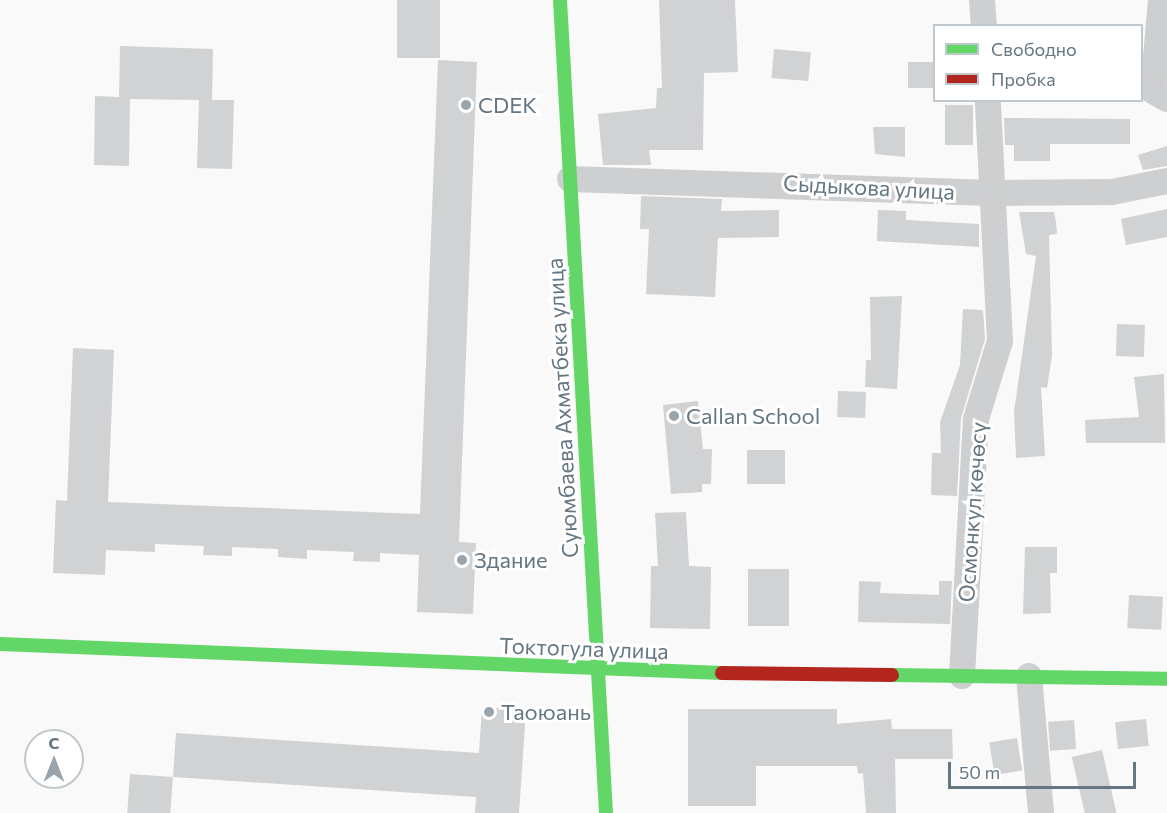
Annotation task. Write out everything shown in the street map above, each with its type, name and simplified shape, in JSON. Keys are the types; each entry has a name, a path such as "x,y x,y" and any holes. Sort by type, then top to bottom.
{"street":[{"name":"Суюмбаева Ахматбека улица","path":"560,0 606,813"},
{"path":"982,0 984,24"},
{"path":"1161,0 1153,91 1167,99"},
{"name":"Осмонкул көчөсү","path":"962,676 976,419 1000,341 988,102"},
{"name":"Сыдыкова улица","path":"570,179 992,193 1112,192 1167,181"},
{"name":"Токтогула улица","path":"0,644 599,671 1167,679"},
{"path":"1029,676 1041,813"}],"building":[{"path":"397,0 440,0 440,58 397,58"},
{"path":"659,0 735,0 738,72 704,73 703,150 649,150 651,165 603,165 598,114 656,108 657,88 662,88"},
{"path":"120,46 213,49 212,100 234,100 232,169 197,168 199,100 130,99 129,166 94,165 95,96 119,97"},
{"path":"774,49 811,52 808,81 771,78"},
{"path":"438,60 477,62 459,542 476,543 473,614 417,612 419,555 380,553 380,562 353,561 354,552 307,550 307,559 278,557 278,549 232,547 232,556 203,555 204,546 155,544 155,552 106,550 105,575 53,573 56,500 67,501 73,348 114,350 108,502 420,514"},
{"path":"908,62 933,62 933,88 908,88"},
{"path":"945,105 973,105 973,145 945,145"},
{"path":"1004,118 1130,119 1130,144 1050,144 1050,161 1014,161 1014,145 1005,145"},
{"path":"873,127 905,127 905,157 875,154"},
{"path":"1167,146 1167,166 1143,170 1138,155"},
{"path":"641,196 722,199 721,211 779,210 779,237 718,238 715,297 646,294 649,229 640,229"},
{"path":"1167,209 1167,237 1126,245 1121,219"},
{"path":"878,210 906,211 906,220 979,224 979,247 877,241"},
{"path":"1019,212 1054,212 1057,234 1049,235 1052,355 1047,388 1041,387 1045,456 1016,458 1014,412 1036,256 1026,254"},
{"path":"902,296 897,389 865,387 866,360 871,360 870,297"},
{"path":"963,309 983,310 985,339 961,418 957,496 931,495 932,453 941,453 940,422 960,365"},
{"path":"1117,324 1145,325 1144,357 1116,356"},
{"path":"1164,374 1165,443 1086,443 1085,420 1139,417 1134,377"},
{"path":"838,391 866,392 865,418 837,417"},
{"path":"698,401 703,449 712,449 711,484 702,484 702,492 671,494 663,405"},
{"path":"747,450 785,450 785,484 747,484"},
{"path":"686,512 689,566 711,567 710,629 650,628 651,566 658,566 655,513"},
{"path":"1025,547 1057,547 1057,573 1050,573 1051,613 1023,614"},
{"path":"748,569 789,569 789,626 748,626"},
{"path":"859,581 881,582 880,593 939,595 939,581 952,581 950,624 858,622"},
{"path":"1129,595 1163,597 1161,630 1127,628"},
{"path":"482,707 526,710 519,813 475,813 476,797 173,777 176,733 479,753"},
{"path":"688,709 837,709 837,724 891,719 892,729 952,729 953,759 895,759 896,813 866,813 863,773 858,774 857,766 756,766 756,806 688,806"},
{"path":"1146,719 1149,746 1118,749 1115,722"},
{"path":"1074,720 1076,749 1050,751 1048,722"},
{"path":"1017,738 1022,771 995,775 989,742"},
{"path":"1102,750 1117,813 1085,813 1072,757"},
{"path":"130,774 173,777 170,813 127,813"}],"traffic: fast":[{"path":"560,0 606,813"},
{"path":"0,644 722,673"},
{"path":"892,675 1167,679"}],"traffic: jam":[{"path":"722,673 892,675"}],"place":[{"name":"CDEK","path":"466,105"},
{"name":"Callan School","path":"674,416"},
{"name":"Здание","path":"462,560"},
{"name":"Таоюань","path":"489,712"}]}
